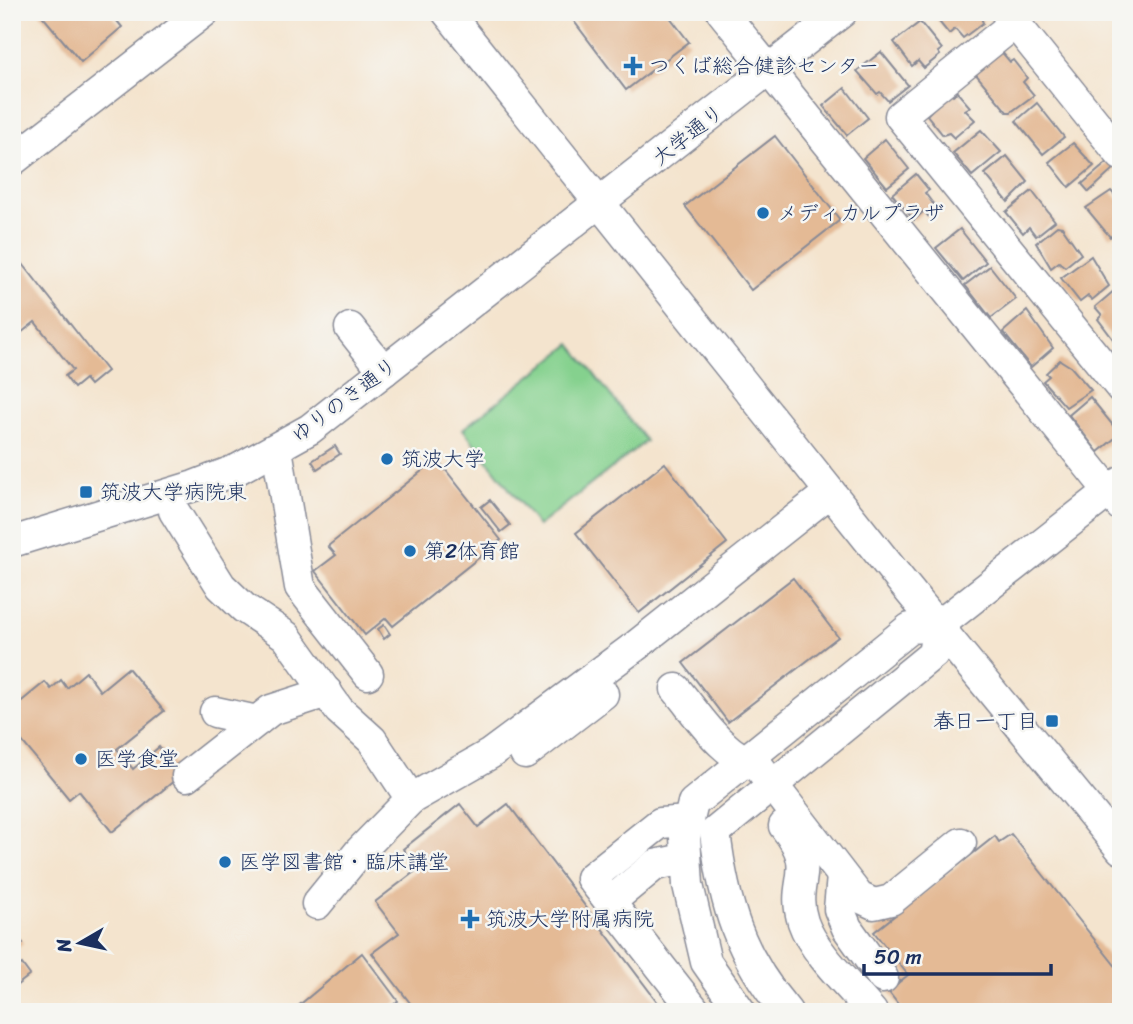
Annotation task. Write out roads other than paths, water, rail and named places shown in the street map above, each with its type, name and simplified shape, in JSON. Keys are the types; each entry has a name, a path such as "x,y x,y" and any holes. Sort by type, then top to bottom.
{"street":[{"path":"12,162 204,12"},
{"path":"447,12 830,492 1121,849"},
{"path":"722,12 1117,493 938,626 910,628 693,803 693,837 706,962 741,1012"},
{"name":"大学通り","path":"600,205 842,12"},
{"path":"1121,155 1010,18 900,116 1121,388"},
{"name":"ゆりのき通り","path":"12,542 194,486 277,449 310,429 600,205"},
{"path":"350,328 384,371"},
{"path":"277,449 300,587 368,674"},
{"path":"317,904 360,850 411,799 490,754 624,654 830,492"},
{"path":"174,511 220,586 244,608 286,636 352,724 372,740 411,799"},
{"path":"610,902 693,837 765,789 933,654 938,626"},
{"path":"525,754 610,688 624,654"},
{"path":"676,689 723,747 744,762 746,778 765,789 859,897 874,904 891,900 961,844"},
{"path":"187,776 271,710 327,692"},
{"path":"215,712 257,721"},
{"path":"765,789 799,845 804,866 799,899 803,923 815,944 872,1012"},
{"path":"696,1012 591,877 660,823 693,837 721,876 749,960 787,1012"},
{"path":"842,876 839,909 847,928 883,978"}],"place":[{"name":"つくば総合健診センター","path":"633,66"},
{"name":"メディカルプラザ","path":"763,213"},
{"name":"筑波大学","path":"387,459"},
{"name":"筑波大学病院東","path":"86,492"},
{"name":"第2体育館","path":"410,551"},
{"name":"春日一丁目","path":"1052,721"},
{"name":"医学食堂","path":"81,759"},
{"name":"医学図書館・臨床講堂","path":"225,862"},
{"name":"筑波大学附属病院","path":"470,919"}]}
